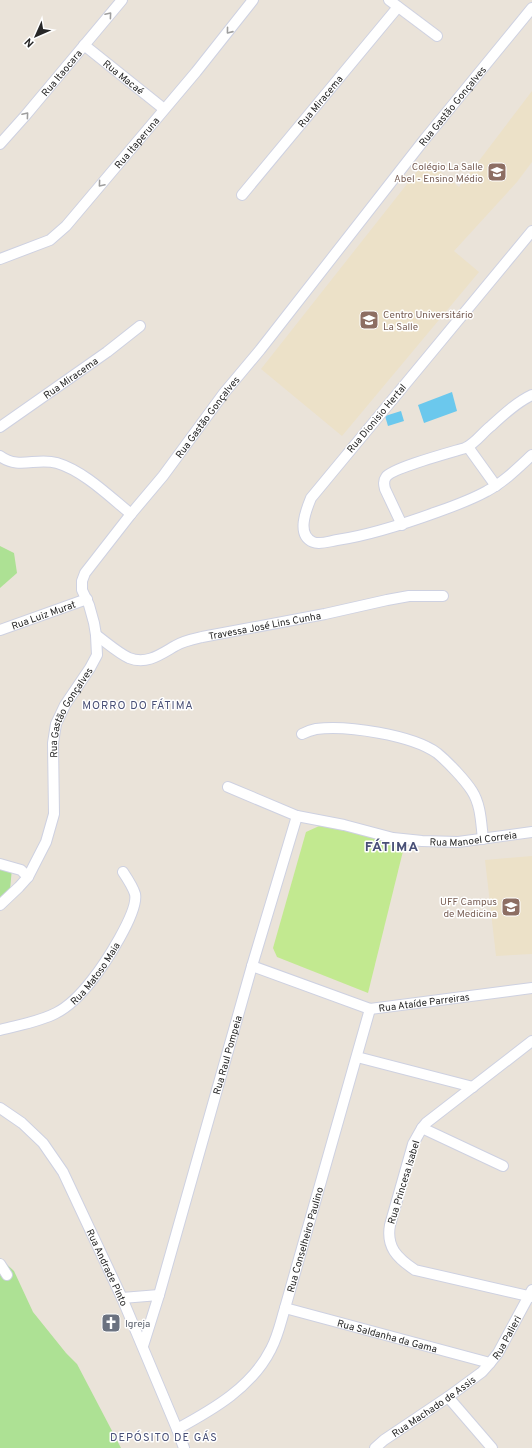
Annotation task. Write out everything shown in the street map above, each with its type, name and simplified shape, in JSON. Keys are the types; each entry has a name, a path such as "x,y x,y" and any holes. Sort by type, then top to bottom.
{"street":[{"name":"Rua Itaocara","path":"0,144 122,0"},
{"name":"Rua Itaperuna","path":"0,259 38,245 56,235 66,226 196,72 253,0"},
{"path":"389,0 437,36"},
{"name":"Rua Miracema","path":"242,195 398,7"},
{"name":"Rua Gastão Gonçalves","path":"28,876 46,842 54,814 53,743 56,724 65,704 95,660 97,650 96,635 87,599 82,590 82,581 85,573 163,476 224,393 260,350 419,146 532,8"},
{"name":"Rua Macaé","path":"84,45 164,109"},
{"name":"Rua Dionisio Hertal","path":"532,232 326,478 311,498 303,520 304,533 312,542 318,543 348,538 402,525 472,500 496,486 512,474 532,455"},
{"name":"Rua Miracema","path":"0,427 102,356 140,326"},
{"path":"402,525 385,489 385,478 389,474 413,464 468,447 525,398 532,395"},
{"path":"468,447 496,486"},
{"path":"0,456 10,463 47,461 69,468 83,476 131,514"},
{"name":"Travessa José Lins Cunha","path":"96,635 128,657 138,660 145,660 152,659 165,653 176,645 202,637 325,614 409,596 443,596"},
{"name":"Rua Luiz Murat","path":"0,630 87,599"},
{"path":"302,734 316,729 360,730 409,740 436,753 460,776 472,792 478,804 483,839"},
{"name":"Rua Manoel Correia","path":"228,787 297,816 403,839 458,842 532,832"},
{"name":"Rua Raul Pompeia","path":"143,1346 159,1295 252,966 297,816"},
{"path":"0,864 21,870 28,876 0,905"},
{"name":"Rua Matoso Maia","path":"0,1030 56,1014 67,1006 91,982 119,938 129,920 132,910 135,894 123,872"},
{"name":"Rua Ataíde Parreiras","path":"252,966 370,1009 532,988"},
{"name":"Rua Conselheiro Paulino","path":"177,1429 203,1415 242,1387 264,1362 272,1347 285,1308 370,1009"},
{"name":"Rua Princesa Isabel","path":"531,1294 414,1270 403,1262 396,1254 388,1236 413,1144 422,1128 426,1123 532,1041"},
{"path":"357,1057 473,1087"},
{"name":"Rua Andrade Pinto","path":"0,1108 22,1123 43,1143 56,1160 70,1185 143,1346 184,1448"},
{"path":"422,1128 503,1166"},
{"path":"0,1264 7,1275"},
{"name":"Rua Palieri","path":"490,1363 498,1353 531,1294"},
{"path":"122,1298 159,1295"},
{"name":"Rua Saldanha da Gama","path":"285,1308 490,1363"},
{"name":"Rua Machado de Assis","path":"375,1448 482,1372 490,1363"},
{"path":"448,1397 492,1448"}],"shaded area":[{"name":"Centro Universitário La Salle","path":"532,91 532,162 517,182 454,251 479,272 342,436 261,369 426,160 459,187"},
{"name":"UFF Campus de Medicina","path":"532,856 532,954 496,956 485,860"}],"green space":[{"path":"0,546 14,553 17,573 0,588"},
{"path":"328,822 405,843 368,993 277,957 273,948 306,832"},
{"path":"0,867 12,868 10,890 0,898"},
{"path":"0,1258 14,1271 33,1312 66,1353 77,1364 121,1448 0,1448"}],"water":[{"path":"452,392 457,411 424,423 418,405"},
{"path":"401,411 404,421 388,426 385,416"}],"place":[{"name":"Colégio La Salle Abel - Ensino Médio","path":"497,172"},
{"name":"Centro Universitário La Salle","path":"369,320"},
{"name":"UFF Campus de Medicina","path":"511,907"},
{"name":"Igreja","path":"111,1323"}],"district":[{"name":"MORRO DO FÁTIMA","path":"138,705"},
{"name":"FÁTIMA","path":"392,846"},
{"name":"DEPÓSITO DE GÁS","path":"164,1437"}]}
